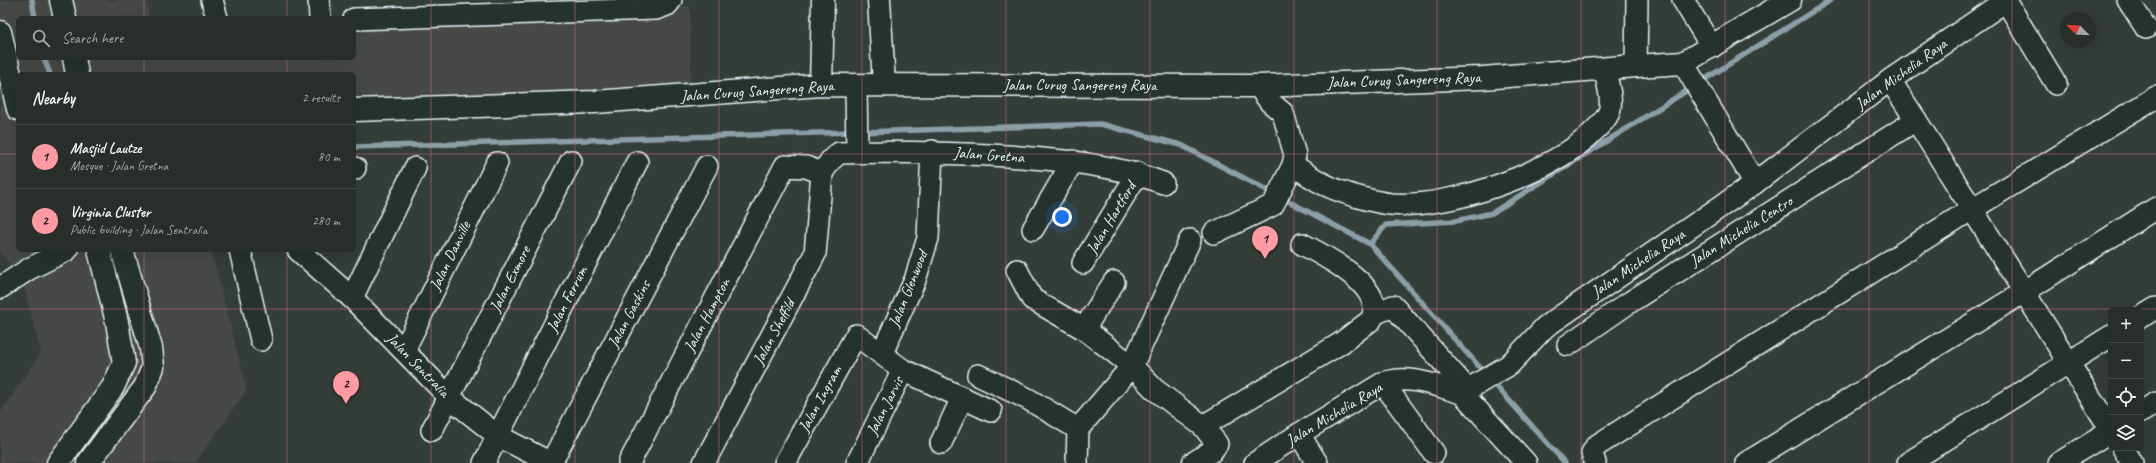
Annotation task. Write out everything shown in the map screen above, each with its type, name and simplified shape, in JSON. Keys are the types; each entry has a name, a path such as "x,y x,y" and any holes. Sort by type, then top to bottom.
{"main road":[{"path":"61,0 65,16"},
{"path":"821,85 823,0"},
{"path":"879,0 884,85"},
{"name":"Jalan Curug Sangereng Raya","path":"356,110 595,102 821,85 856,91 884,85 1258,86 1482,78 1636,66 1686,68 1712,47 1790,0"},
{"path":"0,32 16,100"},
{"path":"74,60 77,72"},
{"path":"58,463 113,387 124,363 117,322 100,252"},
{"path":"88,463 145,387 152,373 151,348 123,252"},
{"path":"124,363 152,373"}],"street":[{"path":"212,0 216,16"},
{"path":"319,0 320,16"},
{"path":"356,19 443,8 560,6 656,9 667,5 670,0"},
{"path":"1636,66 1637,0"},
{"path":"1683,0 1712,47"},
{"path":"2006,0 2056,84"},
{"name":"Jalan Michelia Raya","path":"1255,463 1299,434 1383,383 1395,379 1411,379 1468,390 1509,365 1545,327 1755,183 1890,80 2006,0"},
{"path":"2128,0 2146,28"},
{"path":"1290,172 1330,188 1391,204 1425,202 1464,196 1516,180 1556,159 1584,141 1606,119 1610,108 1604,68"},
{"path":"1686,68 1755,183"},
{"path":"1890,80 2108,426"},
{"path":"1214,233 1273,205 1290,172 1294,155 1283,113 1270,102 1258,86"},
{"path":"856,91 856,144"},
{"path":"1594,463 1592,453 1596,446 1972,209 2156,97"},
{"name":"Jalan Michelia Centro","path":"1568,345 1630,302 1916,120"},
{"name":"Jalan Gretna","path":"822,173 831,160 839,153 856,144 1073,161 1138,173 1163,183"},
{"name":"Jalan Glenwood","path":"882,353 914,280 928,238 932,151"},
{"name":"Jalan Exmore","path":"432,430 571,161"},
{"path":"1034,229 1073,161"},
{"name":"Jalan Ferrum","path":"484,463 637,162"},
{"name":"Jalan Danville","path":"404,350 497,163"},
{"name":"Jalan Gaskins","path":"551,463 707,166"},
{"name":"Jalan Hampton","path":"629,463 785,166 806,167 822,173"},
{"path":"352,298 415,168"},
{"name":"Jalan Sheffild","path":"704,463 815,254 822,173"},
{"name":"Jalan Hartford","path":"1083,263 1138,173"},
{"path":"1746,463 2024,292 2156,208"},
{"path":"1077,463 1078,429 1132,366 1190,240"},
{"path":"1203,426 1341,343 1371,320 1374,314 1374,300 1362,284 1334,260 1302,244"},
{"path":"0,288 29,269 63,252"},
{"path":"240,252 261,340"},
{"name":"Jalan Sentralia","path":"303,252 352,298 449,397 498,436 551,463"},
{"path":"1017,270 1032,299 1084,329 1132,366 1154,389 1203,426 1217,444 1212,451 1194,463"},
{"path":"1084,329 1114,282"},
{"path":"1374,314 1393,306 1468,390 1525,462"},
{"path":"2144,315 2156,308"},
{"name":"Jalan Ingram","path":"785,463 856,335 882,353"},
{"path":"1908,463 2108,338"},
{"path":"882,353 903,370 991,411"},
{"name":"Jalan Jarvis","path":"857,463 903,370"},
{"path":"978,375 1028,399 1078,429"},
{"path":"1383,383 1434,453"},
{"path":"940,442 962,398"},
{"path":"2144,410 2156,402"},
{"path":"2059,463 2108,433"},
{"path":"1299,434 1316,463"},
{"path":"2124,451 2132,463"}],"shaded area":[{"path":"0,0 146,0 150,16 16,16 16,60 356,60 356,20 690,6 691,105 356,112 356,72 16,72 16,252 212,252 247,390 195,463 0,463 0,413 41,353 22,280 0,252"}],"waterway":[{"path":"32,0 35,16"},
{"path":"1370,244 1386,225 1456,221 1492,213 1831,0"},
{"path":"45,60 49,72"},
{"path":"861,132 1100,124 1181,145 1370,244 1565,463"},
{"path":"356,147 852,132"}],"place":[{"name":"Masjid Lautze","path":"1265,259"},
{"name":"Virginia Cluster","path":"346,404"}]}
